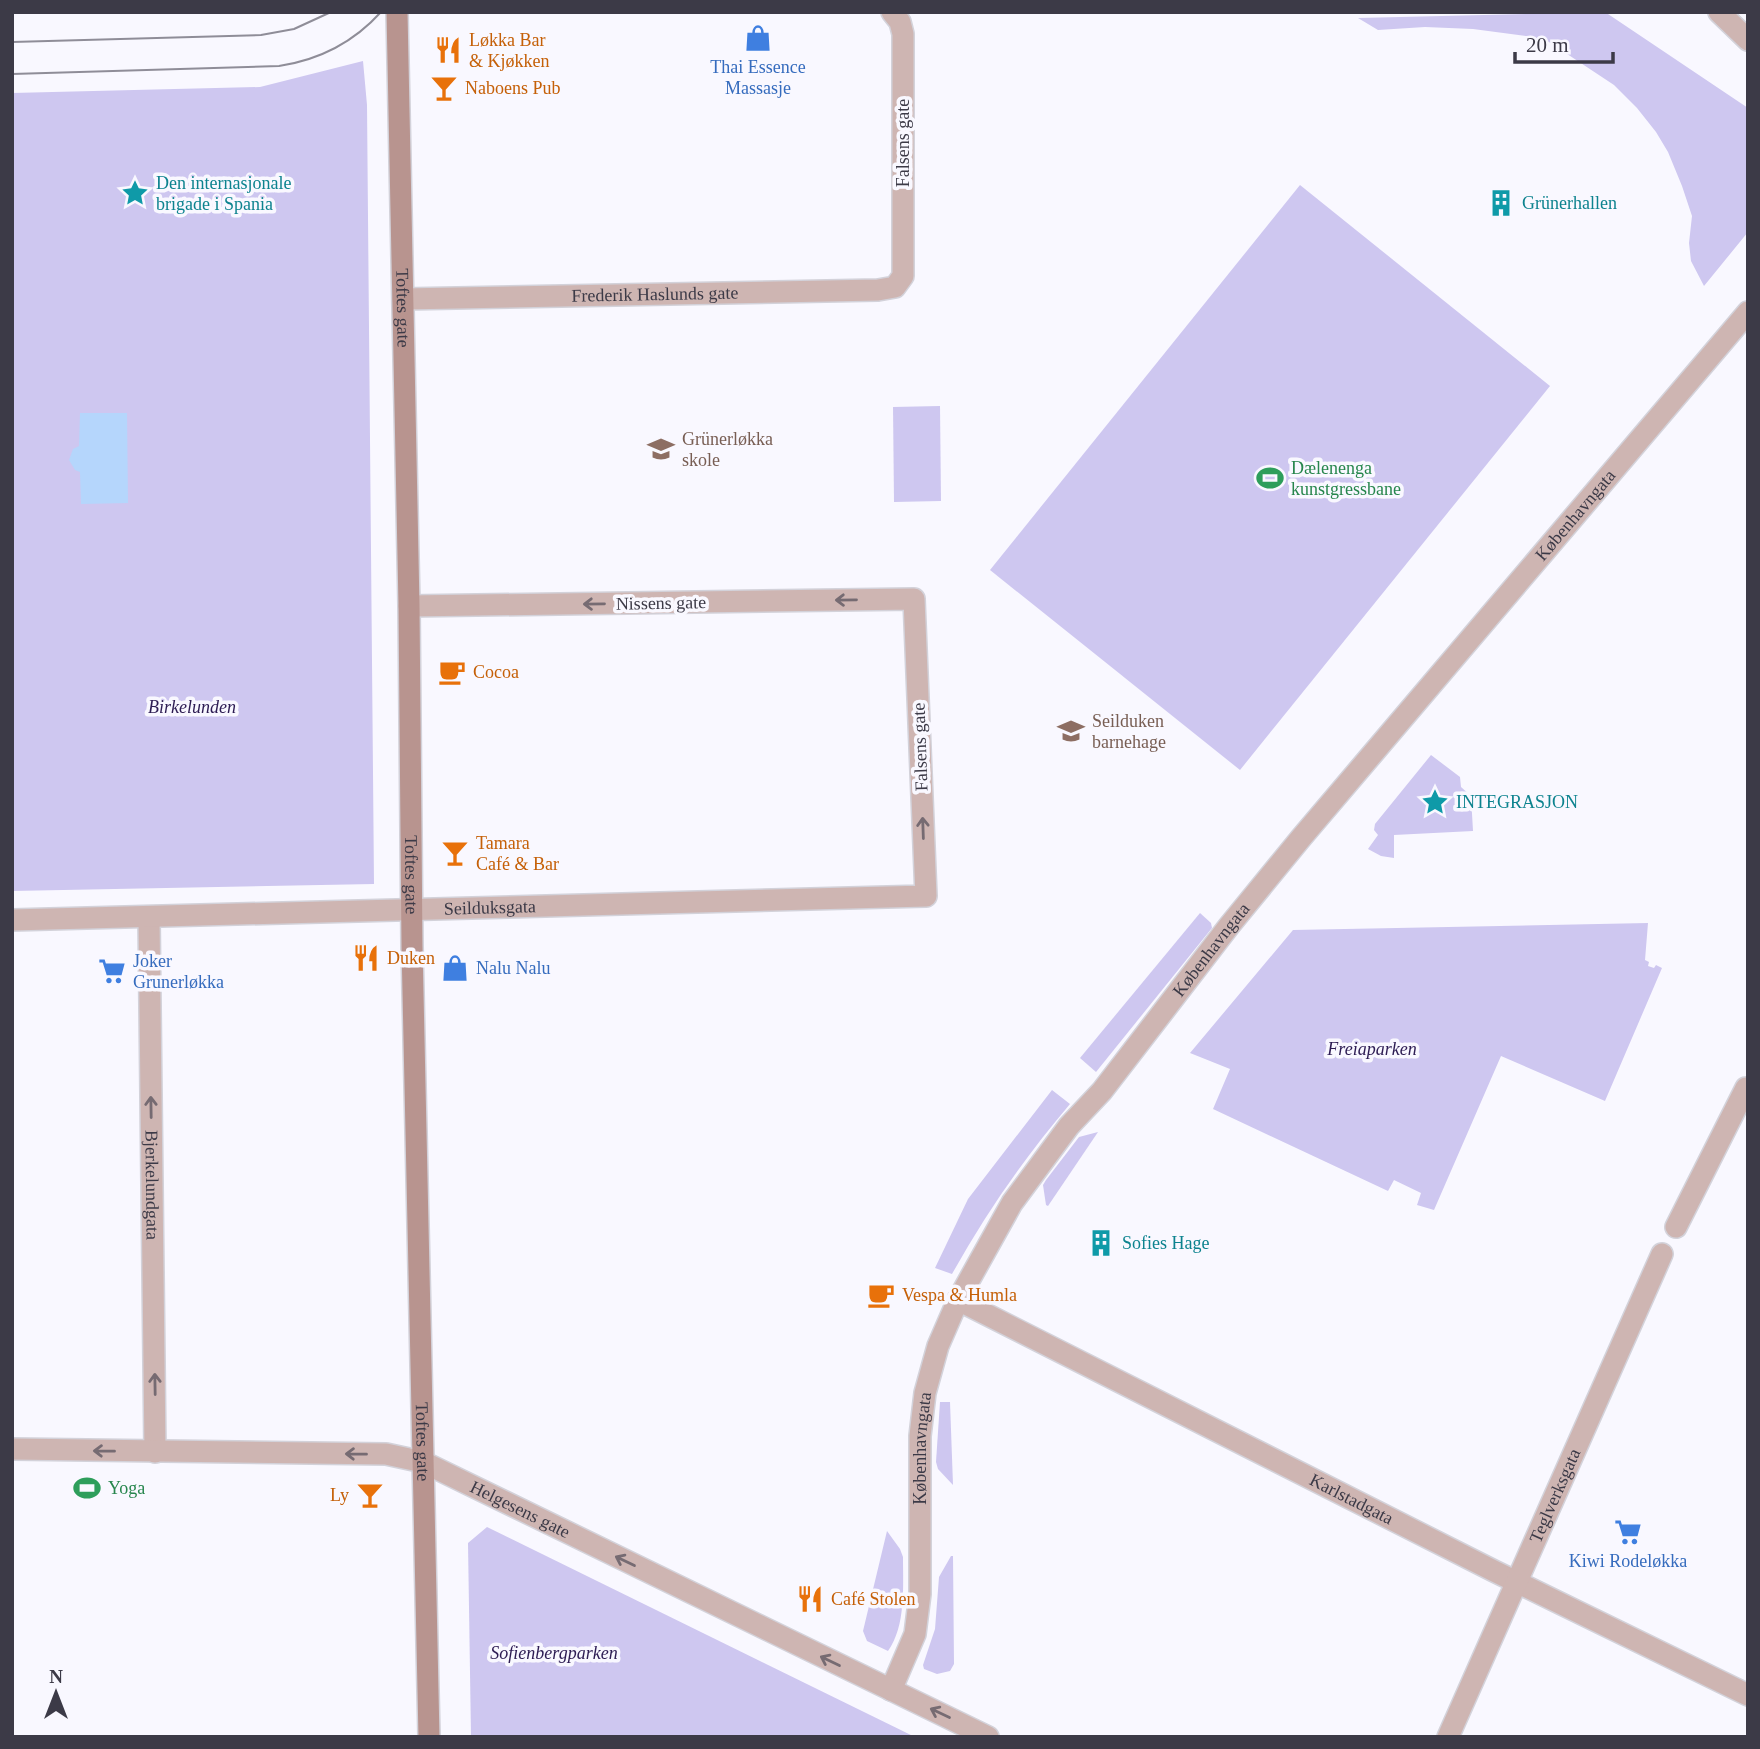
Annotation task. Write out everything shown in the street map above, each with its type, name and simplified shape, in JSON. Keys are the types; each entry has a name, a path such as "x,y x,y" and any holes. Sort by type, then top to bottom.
{"main road":[{"name":"Toftes gate","path":"397,12 411,911 429,1737"}],"street":[{"name":"Falsens gate","path":"892,12 900,22 903,34 903,276"},
{"path":"1719,12 1748,40"},
{"name":"Frederik Haslunds gate","path":"402,299 878,290 895,287 903,276"},
{"name":"Københavngata","path":"891,1690 915,1634 920,1594 920,1436 925,1393 938,1346 958,1300 1012,1203 1069,1126 1102,1091 1229,926 1748,312"},
{"name":"Falsens gate","path":"914,599 926,896"},
{"name":"Nissens gate","path":"408,606 914,599"},
{"name":"Seilduksgata","path":"12,920 926,896"},
{"name":"Bjerkelundgata","path":"149,917 155,1452"},
{"path":"1676,1227 1745,1088"},
{"name":"Teglverksgata","path":"1448,1737 1662,1254"},
{"name":"Karlstadgata","path":"958,1300 1518,1583 1748,1695"},
{"name":"Helgesens gate","path":"12,1449 386,1454 424,1462 988,1737"}],"green space":[{"path":"1605,12 1748,108 1748,232 1704,286 1691,261 1689,243 1692,216 1668,152 1637,108 1614,85 1549,42 1533,37 1473,29 1425,27 1378,30 1358,18"},
{"name":"Birkelunden","path":"363,61 367,105 374,884 12,891 12,93 260,87"},
{"name":"Dælenenga kunstgressbane","path":"1300,185 1550,386 1240,770 990,570"},
{"path":"940,406 941,501 894,502 893,407"},
{"path":"1431,755 1460,777 1461,787 1471,796 1473,831 1394,835 1394,858 1381,856 1368,849 1378,835 1374,830 1375,824"},
{"path":"1200,913 1211,923 1212,928 1096,1072 1080,1058"},
{"name":"Freiaparken","path":"1648,923 1645,960 1649,962 1648,966 1654,968 1656,965 1662,968 1605,1101 1501,1056 1434,1210 1417,1205 1421,1193 1394,1180 1388,1191 1213,1109 1230,1069 1190,1053 1293,930"},
{"path":"1052,1090 1070,1104 1007,1186 952,1274 935,1268 968,1199"},
{"path":"1098,1132 1048,1206 1046,1205 1043,1185 1046,1180 1079,1137"},
{"path":"940,1402 950,1402 953,1485 938,1469 936,1462"},
{"name":"Sofienbergparken","path":"487,1527 915,1737 471,1737 468,1543"},
{"path":"887,1531 903,1557 901,1618 888,1651 867,1641 863,1631"},
{"path":"951,1556 954,1664 950,1671 937,1674 924,1669 923,1665 935,1629 939,1577"}],"water":[{"path":"80,413 127,413 128,503 81,504 80,472 75,470 69,460 73,449 79,446"}],"tram line":[{"path":"12,42 261,35 294,29 331,12"},
{"path":"12,74 279,66 308,59 335,48 359,33 381,12"}],"place":[{"name":"Thai Essence Massasje","path":"758,38"},
{"name":"Løkka Bar & Kjøkken","path":"448,50"},
{"name":"Naboens Pub","path":"444,88"},
{"name":"Den internasjonale brigade i Spania","path":"135,193"},
{"name":"Grünerhallen","path":"1501,203"},
{"name":"Grünerløkka skole","path":"661,449"},
{"name":"Dælenenga kunstgressbane","path":"1270,478"},
{"name":"Cocoa","path":"452,672"},
{"name":"Seilduken barnehage","path":"1071,731"},
{"name":"INTEGRASJON","path":"1435,802"},
{"name":"Tamara Café & Bar","path":"455,853"},
{"name":"Duken","path":"366,958"},
{"name":"Nalu Nalu","path":"455,968"},
{"name":"Joker Grunerløkka","path":"112,971"},
{"name":"Sofies Hage","path":"1101,1243"},
{"name":"Vespa & Humla","path":"881,1295"},
{"name":"Yoga","path":"87,1488"},
{"name":"Ly","path":"370,1495"},
{"name":"Kiwi Rodeløkka","path":"1628,1532"},
{"name":"Café Stolen","path":"810,1599"}]}
